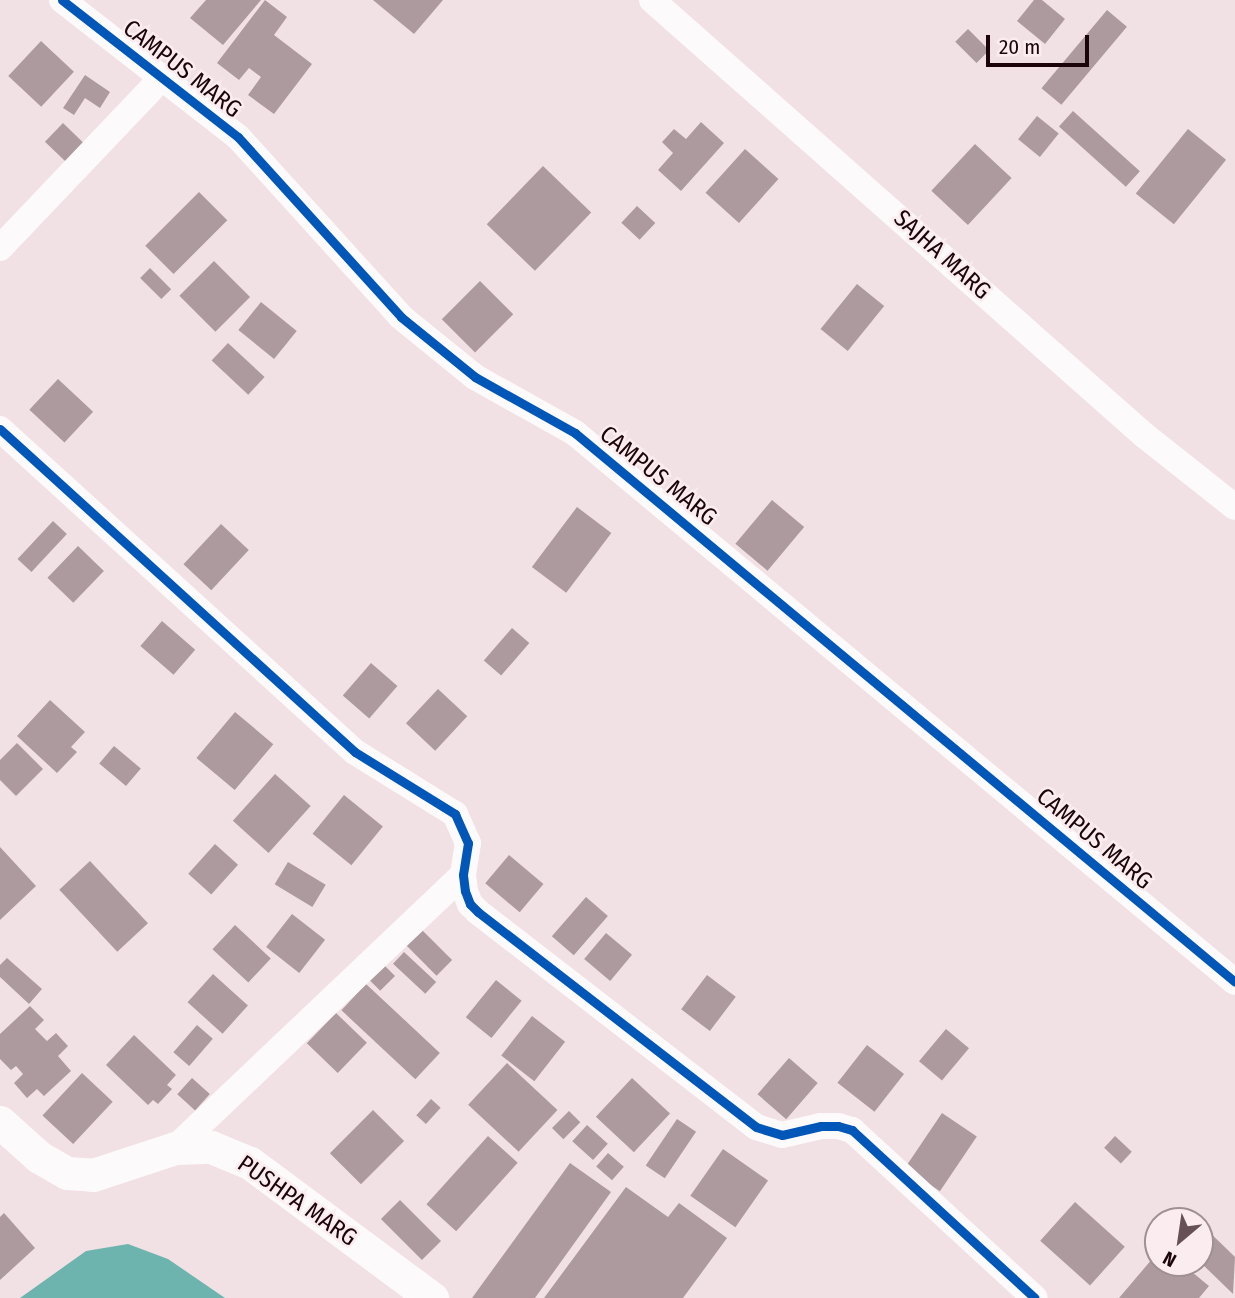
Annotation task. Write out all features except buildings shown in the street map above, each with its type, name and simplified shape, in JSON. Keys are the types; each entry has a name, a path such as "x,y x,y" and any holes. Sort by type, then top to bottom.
{"street":[{"name":"CAMPUS MARG","path":"62,0 238,137 401,317 475,377 575,433 1235,982"},
{"name":"SAJHA MARG","path":"652,0 1144,435 1235,507"},
{"path":"0,248 162,78"},
{"path":"0,429 355,752 456,814 468,843 463,875 470,904 478,912 756,1127 782,1135 821,1126 838,1126 852,1130 1035,1298"},
{"path":"175,1148 463,875"},
{"name":"PUSHPA MARG","path":"0,1122 39,1157 67,1173 93,1175 175,1148 211,1147 250,1163 432,1298"}],"water":[{"path":"128,1244 168,1259 225,1298 20,1298 86,1251"}],"cycle path":[{"path":"62,0 238,137 401,317 475,377 575,433 1235,982"},
{"path":"0,429 355,752 455,814 468,843 463,875 465,891 470,904 478,912 756,1127 782,1135 821,1126 838,1126 852,1130 1035,1298"}]}
